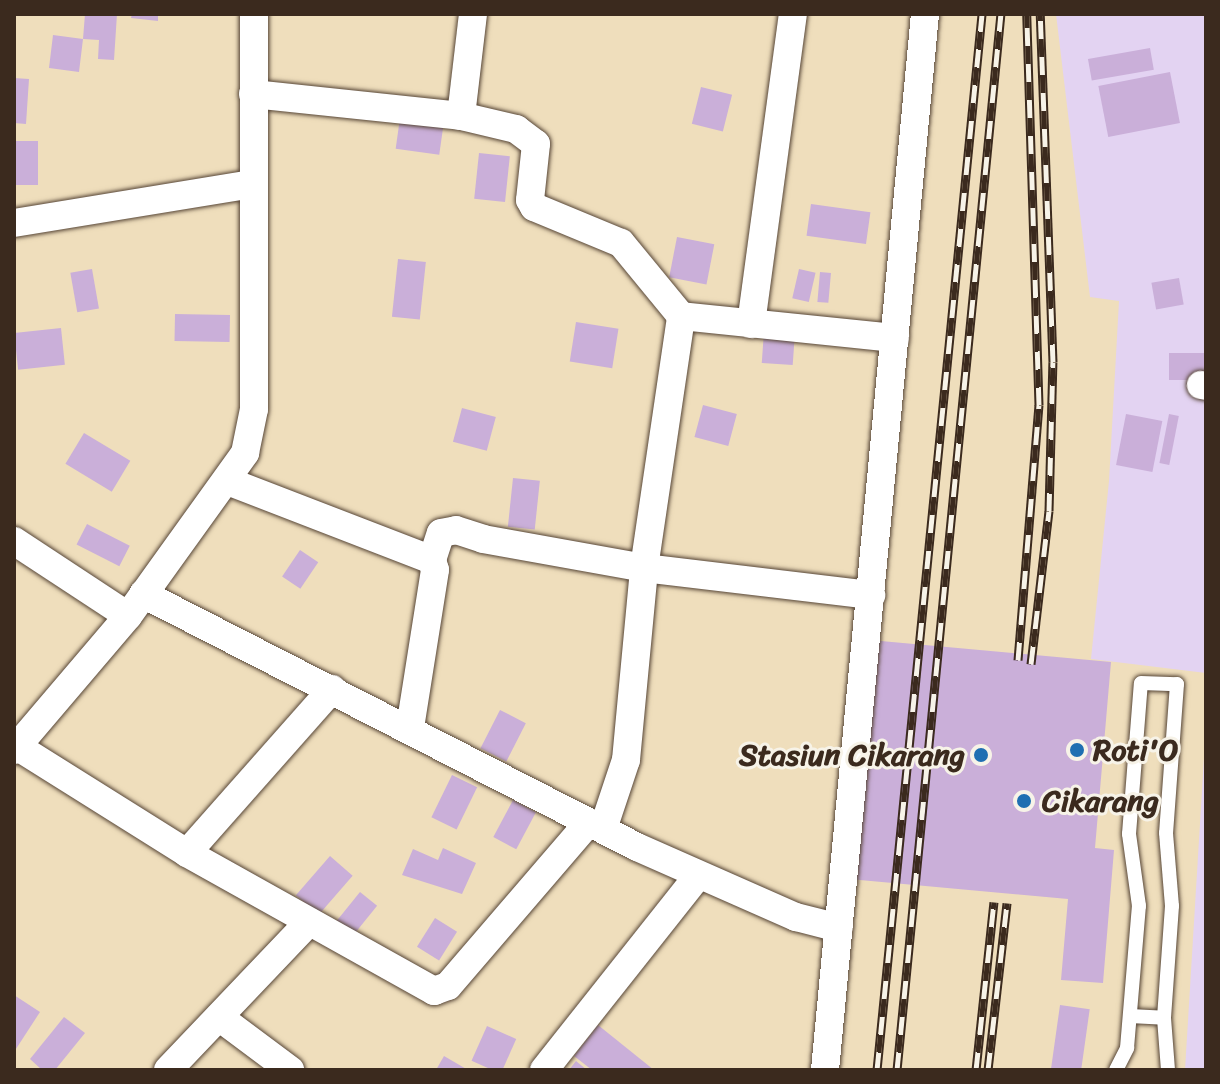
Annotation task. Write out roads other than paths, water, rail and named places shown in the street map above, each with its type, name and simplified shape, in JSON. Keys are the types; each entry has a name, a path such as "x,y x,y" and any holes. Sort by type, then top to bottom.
{"street":[{"path":"254,14 254,409 245,453 230,482 136,605 16,748 187,853 427,990 442,990 596,825 626,760 644,568 681,316"},
{"path":"461,116 473,14"},
{"path":"751,324 793,14"},
{"path":"825,1070 925,14"},
{"path":"253,94 461,116 530,136 536,156 531,204 537,211 621,243 681,316 895,338"},
{"path":"14,223 253,184"},
{"path":"230,482 432,560"},
{"path":"410,727 435,570 432,560 441,533 456,530 644,568 871,595"},
{"path":"14,541 136,605 332,689 410,727 698,876 796,917 839,928"},
{"path":"187,853 332,689"},
{"path":"544,1070 698,876"},
{"path":"168,1070 309,922"},
{"path":"219,1017 290,1070"}],"lane":[{"path":"1116,1070 1127,1048 1139,906 1129,834 1141,683 1177,684 1166,833 1172,906 1164,1018 1168,1070"},
{"path":"1130,1016 1164,1018"}],"railway":[{"path":"877,1070 982,14"},
{"path":"897,1070 1001,14"},
{"path":"1018,660 1039,405 1027,14"},
{"path":"1031,664 1049,511 1053,362 1040,14"},
{"path":"976,1070 994,902"},
{"path":"988,1070 1007,903"}],"place":[{"name":"Roti'O","path":"1077,750"},
{"name":"Stasiun Cikarang","path":"981,755"},
{"name":"Cikarang","path":"1024,801"}]}
